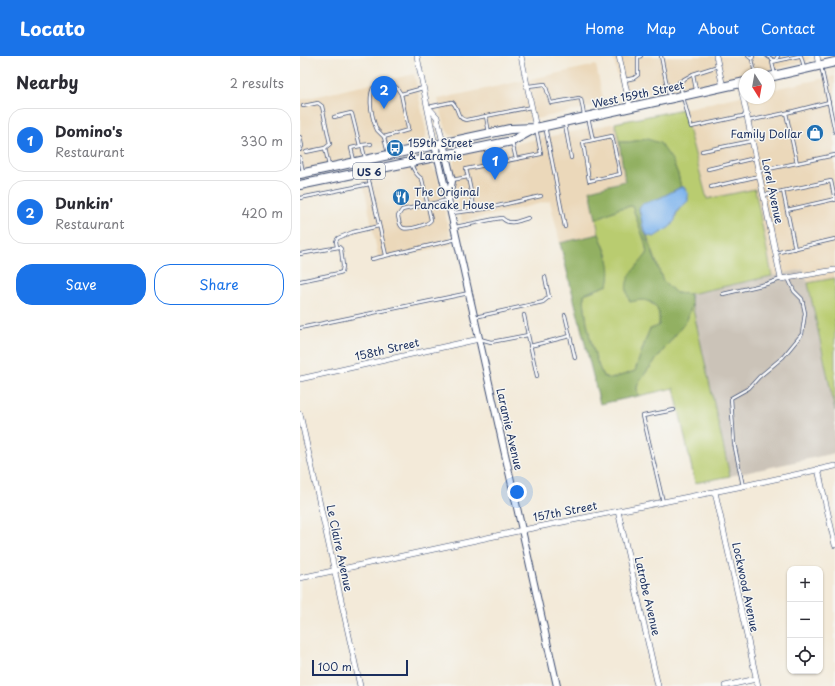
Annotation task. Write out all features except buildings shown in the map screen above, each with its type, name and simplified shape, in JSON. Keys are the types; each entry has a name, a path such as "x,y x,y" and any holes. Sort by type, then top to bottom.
{"main road":[{"path":"775,75 835,62"},
{"name":"West 159th Street","path":"302,174 489,133 510,129 536,128 739,84"},
{"name":"West 159th Street","path":"300,185 512,141 536,128"}],"street":[{"name":"Laramie Avenue","path":"417,56 428,107 439,144 446,155 452,181 448,200"},
{"path":"521,56 536,128"},
{"path":"620,56 630,107"},
{"path":"716,56 723,87"},
{"path":"817,56 820,66"},
{"name":"Lorel Avenue","path":"746,104 752,141 781,279"},
{"name":"Laramie Avenue","path":"428,107 437,117 439,144 437,157 452,214 557,686"},
{"path":"781,279 835,270"},
{"name":"158th Street","path":"300,379 479,339"},
{"name":"Le Claire Avenue","path":"300,414 360,686"},
{"name":"157th Street","path":"300,578 523,530 715,492 835,466"},
{"path":"818,469 835,545"},
{"name":"Lockwood Avenue","path":"715,492 758,686"},
{"name":"Latrobe Avenue","path":"618,511 658,686"},
{"path":"725,686 756,679"}],"lane":[{"path":"624,80 634,78 638,75 637,60 638,57 641,56"},
{"path":"660,56 670,99"},
{"path":"748,56 752,57 754,68"},
{"path":"767,56 774,61 800,56 804,69"},
{"path":"773,56 774,61"},
{"path":"772,68 772,62 778,56"},
{"path":"718,66 692,74 679,82 691,127 786,113 829,102"},
{"path":"820,66 835,132"},
{"path":"692,74 696,93"},
{"path":"384,137 408,130 401,94 392,84 372,88 370,95 372,112 378,131 384,137 388,155"},
{"path":"527,86 545,84 551,103 580,98 593,140"},
{"path":"401,94 424,88"},
{"path":"428,107 452,102 454,103 462,120 532,106"},
{"path":"303,106 318,103 322,106 330,144 325,148 306,152"},
{"path":"786,113 797,163"},
{"path":"334,117 352,114 365,160"},
{"path":"486,116 489,133"},
{"path":"564,122 571,158"},
{"path":"545,126 565,227"},
{"path":"475,211 466,169 541,154 536,128"},
{"path":"612,136 620,174 589,180 583,142 593,140 612,136"},
{"path":"300,137 302,146 300,150"},
{"path":"512,141 516,159"},
{"path":"702,151 752,141"},
{"path":"354,162 351,148 371,144"},
{"path":"325,148 329,168"},
{"path":"711,187 797,163 835,155"},
{"path":"300,157 302,174"},
{"path":"708,169 756,158"},
{"path":"411,162 412,169 422,179 428,204 431,222 409,228 403,228 400,225 398,216 402,210 428,204 448,200"},
{"path":"367,171 386,255"},
{"path":"452,181 468,177"},
{"path":"763,195 831,181 835,200 787,210"},
{"path":"300,198 370,184"},
{"path":"783,191 794,249"},
{"path":"452,214 475,211 541,196"},
{"path":"454,227 502,218 506,222 510,223 528,218"},
{"path":"300,281 342,272 344,266 341,249 337,247 336,241 338,238 345,234 379,226"},
{"path":"372,259 457,239"},
{"path":"775,254 835,240"},
{"path":"300,254 337,247"},
{"path":"474,317 547,300 549,297 545,277"},
{"path":"743,486 734,443 731,398 750,388 759,377 783,357 802,334 805,313 802,299 794,291 788,278"},
{"path":"723,294 781,279"},
{"path":"300,328 469,292"},
{"path":"565,314 575,358"},
{"path":"524,315 537,376"},
{"path":"479,339 491,342 528,335"},
{"path":"530,346 570,336"},
{"path":"663,502 643,416 674,410"}],"shaded area":[{"path":"613,56 811,56 806,62 775,68 739,68 739,76 623,100"},
{"path":"596,65 604,104 458,136 450,135 446,130 438,99"},
{"path":"414,74 426,131 426,138 422,143 300,171 300,100"},
{"path":"835,76 835,278 808,283 803,269 772,276 755,189 707,199 683,109 739,96 739,104 775,104 775,89"},
{"path":"615,123 625,181 590,190 599,234 560,243 550,201 462,222 453,170 454,160 461,155"},
{"path":"424,164 433,168 437,174 452,245 379,260 362,177"},
{"path":"804,269 835,411 835,453 730,476 690,294"}],"green space":[{"path":"683,109 707,199 755,189 772,276 690,294 676,293 663,281 647,235 654,237 675,220 679,209 688,201 684,187 681,187 678,174 672,160 647,139 619,142 615,123"},
{"path":"647,139 660,143 672,160 678,174 681,187 660,198 642,204 639,208 643,227 663,281 676,293 690,294 692,304 687,320 640,380 637,387 638,396 600,404 560,243 599,234 608,259 610,272 608,285 584,294 587,325 599,368 603,376 611,379 635,371 650,329 659,325 658,310 651,302 639,300 630,302 627,294 627,281 647,254 645,242 632,206 620,208 596,219 590,190 625,181 619,142"},
{"path":"632,206 645,242 647,254 639,265 646,300 656,307 659,316 659,325 650,329 635,371 611,379 603,376 599,368 587,325 584,294 608,285 608,256 599,234 596,219 620,208"},
{"path":"835,278 835,411 808,283"},
{"path":"692,304 730,476 695,483 674,388 638,396 637,387 640,380 687,320"}],"water":[{"path":"681,187 684,187 688,194 688,201 679,209 675,220 670,227 654,237 647,235 643,227 639,208 642,204 660,198"}],"place":[{"name":"Dunkin'","path":"384,109"},
{"name":"Family Dollar","path":"815,133"},
{"name":"159th Street & Laramie","path":"395,148"},
{"name":"Domino's","path":"495,180"},
{"name":"The Original Pancake House","path":"401,197"}]}
